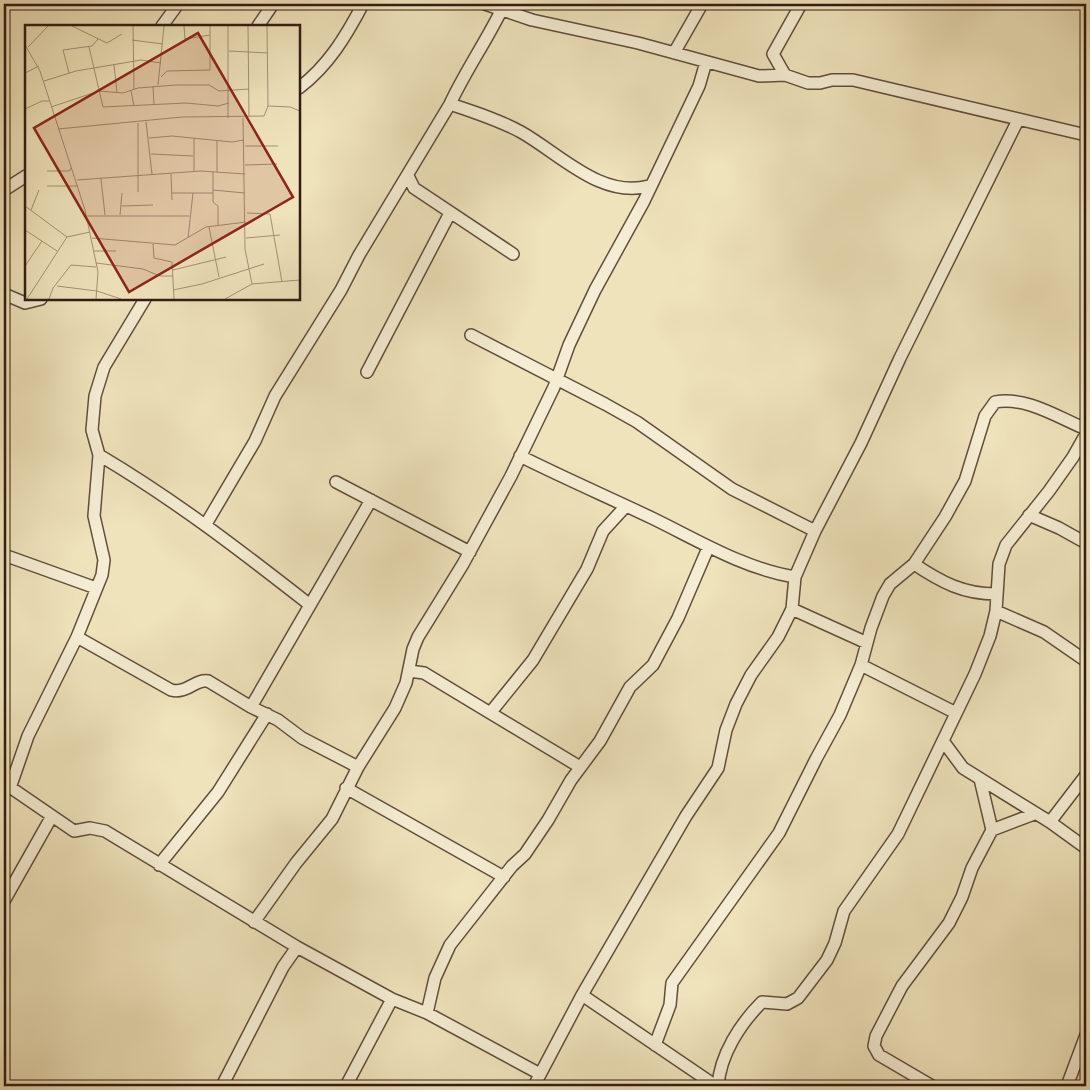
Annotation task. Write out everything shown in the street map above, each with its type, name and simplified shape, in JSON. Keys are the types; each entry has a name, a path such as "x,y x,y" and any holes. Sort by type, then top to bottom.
{"street":[{"path":"163,25 178,4"},
{"path":"259,25 273,4"},
{"path":"300,87 329,60 363,4"},
{"path":"485,4 501,11 674,52 759,76 785,75 808,82 853,80 1018,120 1086,134"},
{"path":"674,52 702,4"},
{"path":"785,75 773,54 801,4"},
{"path":"206,524 252,448 275,396 408,176 450,104 460,81 482,48 501,11"},
{"path":"254,922 296,863 327,826 358,767 395,708 409,671 413,649 418,637 470,552 520,456 557,380 569,345 587,305 699,86 706,62"},
{"path":"450,104 504,123 524,134 577,170 597,179 620,187 637,189 649,186"},
{"path":"534,1086 582,995 686,816 718,768 726,730 736,704 751,675 778,637 792,609 795,577 815,531 861,443 900,358 1018,120"},
{"path":"408,176 414,188 513,254"},
{"path":"4,190 25,177"},
{"path":"367,372 450,213"},
{"path":"4,294 25,303 37,300"},
{"path":"145,300 113,350 98,382 92,430 100,455 94,516 104,560 102,575 77,636 28,736 7,786 74,831 90,828 105,831 296,947 392,999 427,1013 540,1074"},
{"path":"471,335 637,422 732,489 815,531"},
{"path":"655,1045 670,1005 672,983 779,833 816,758 840,715 861,665 883,596 890,584 914,564 965,481 985,416 995,402 1007,400 1023,403 1086,429"},
{"path":"582,995 717,1086 719,1072 726,1054 754,1010 762,1002 787,1004 798,998 827,960 835,943 844,911 898,834 956,713 990,636 996,611 999,564 1006,545 1054,485 1086,434"},
{"path":"100,455 155,488 206,524 310,605"},
{"path":"520,456 653,519 708,548 779,574 795,577"},
{"path":"336,482 470,552"},
{"path":"251,707 371,500"},
{"path":"491,712 533,660 587,569 603,531 625,507"},
{"path":"1029,515 1059,528 1086,543"},
{"path":"427,1013 435,978 450,945 504,877 525,854 580,767 600,741 630,687 652,665 678,618 708,548"},
{"path":"4,555 96,588"},
{"path":"914,564 937,580 955,587 975,594 996,594"},
{"path":"792,609 867,643"},
{"path":"996,611 1044,632 1086,661"},
{"path":"77,636 171,690 187,690 203,680 208,680 251,707 267,714 302,738 358,767"},
{"path":"861,665 956,713"},
{"path":"409,671 424,673 580,767"},
{"path":"159,865 218,792 267,714"},
{"path":"943,741 954,758 980,779 1034,814 1050,822 1086,848"},
{"path":"1050,822 1086,776"},
{"path":"932,1086 879,1055 874,1046 876,1036 902,986 949,923 962,898 972,868 992,830 980,779"},
{"path":"346,788 504,877"},
{"path":"992,830 1034,814"},
{"path":"4,901 52,816"},
{"path":"222,1086 283,967 296,947"},
{"path":"346,1086 392,999"},
{"path":"1067,1086 1086,1035"}]}
